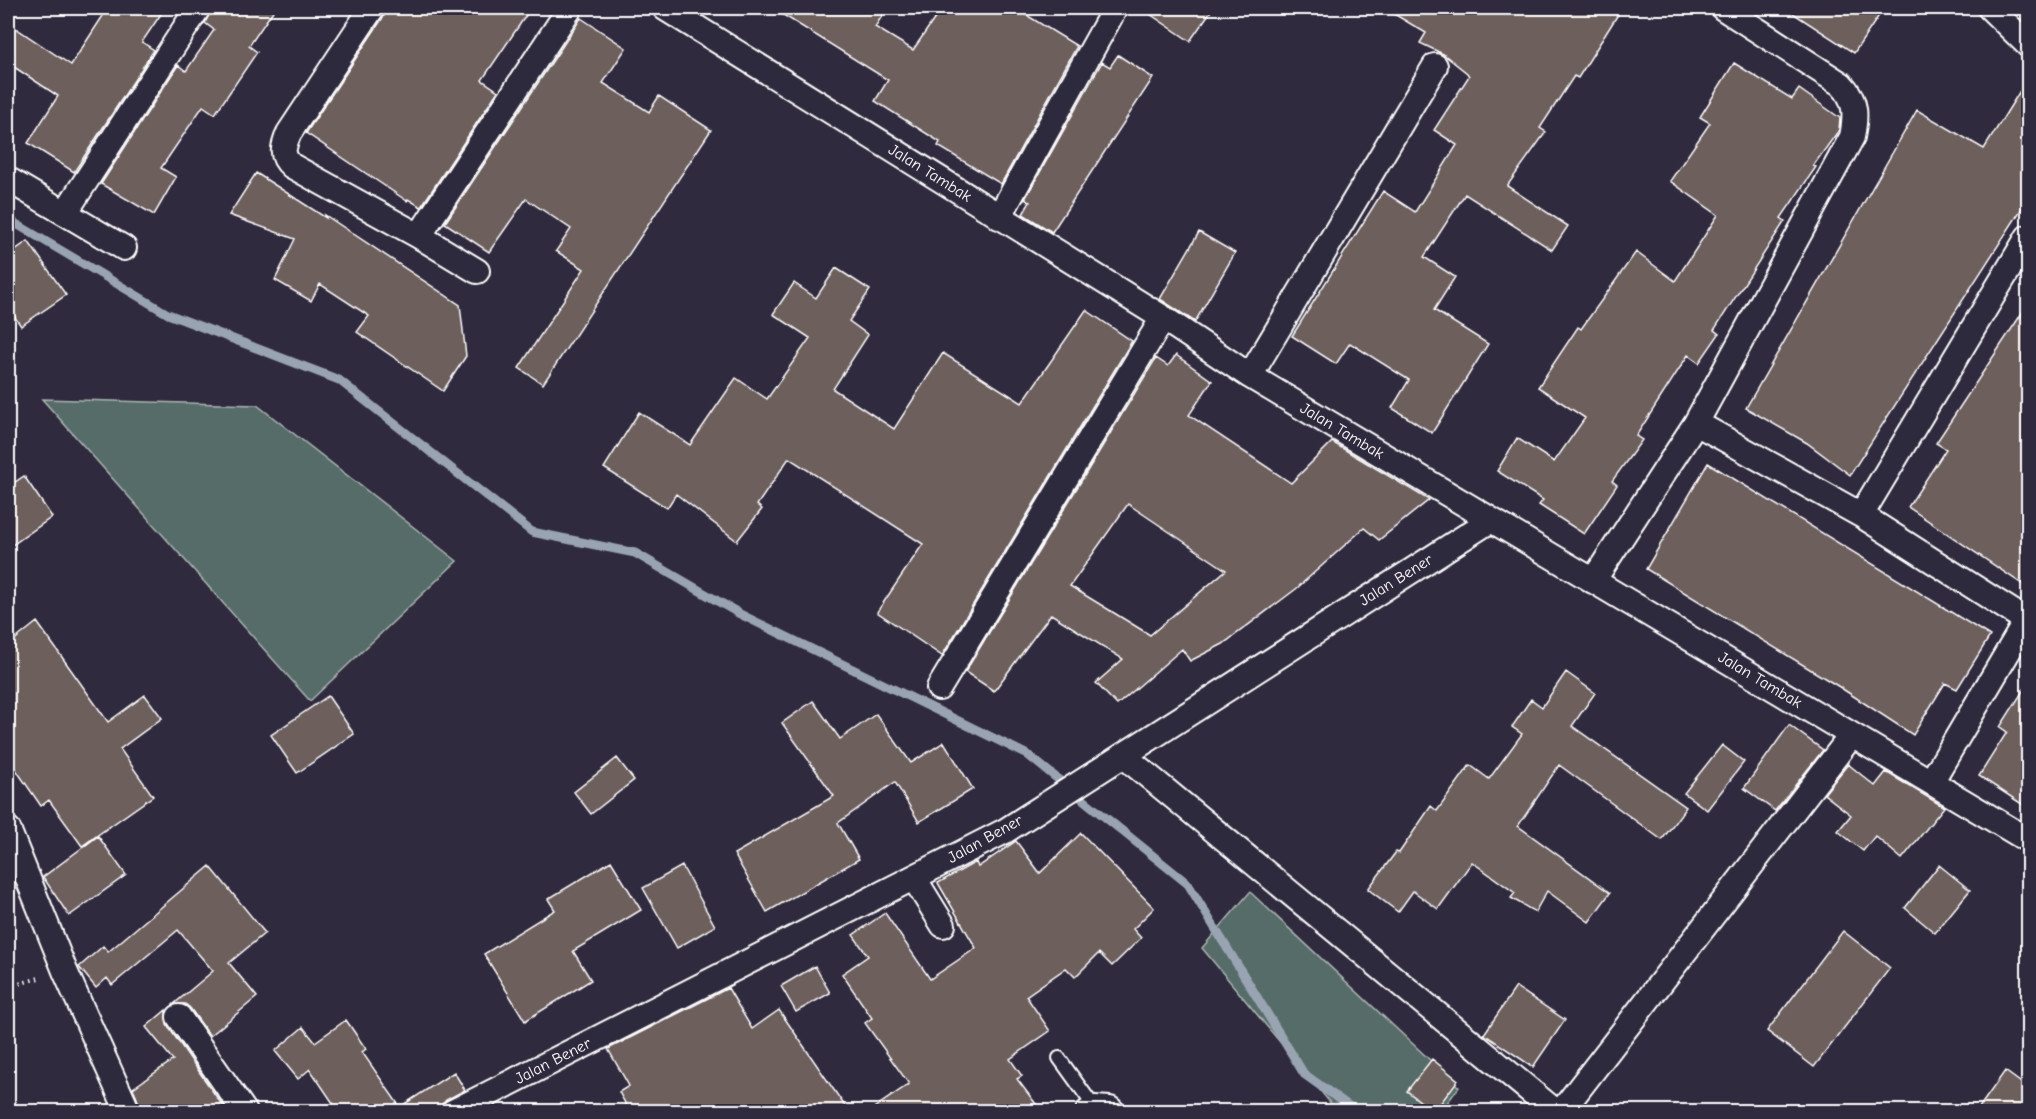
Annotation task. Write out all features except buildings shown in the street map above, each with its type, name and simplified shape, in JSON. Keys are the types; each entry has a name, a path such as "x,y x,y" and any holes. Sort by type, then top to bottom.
{"street":[{"path":"65,213 198,8"},
{"path":"372,8 289,133 283,153 285,160 298,170 419,236 477,271"},
{"path":"419,236 570,8"},
{"name":"Jalan Tambak","path":"665,8 1163,318 1250,376 2028,840"},
{"path":"999,216 1115,8"},
{"path":"1593,581 1696,423 1852,137 1855,120 1851,94 1841,84 1723,8"},
{"path":"1989,8 2028,45"},
{"path":"1250,376 1435,66"},
{"path":"9,180 124,248"},
{"path":"1861,515 2028,237"},
{"path":"939,688 1163,318"},
{"path":"1696,423 1861,515 2028,620 1931,782"},
{"name":"Jalan Bener","path":"460,1110 1005,831 1078,782 1124,756 1169,724 1491,520"},
{"path":"1561,1112 1852,735"},
{"path":"1124,756 1556,1112"},
{"path":"8,829 65,971 128,1112"},
{"path":"914,878 943,925"},
{"path":"179,1017 245,1112"}],"lane":[{"path":"1059,1058 1098,1110"}],"green space":[{"path":"42,399 257,405 457,561 310,701"},
{"path":"1250,892 1459,1087 1441,1111 1337,1111 1202,948"}],"waterway":[{"path":"8,219 168,314 339,380 532,532 635,553 740,614 1028,755 1188,884 1304,1074 1357,1112"}]}
